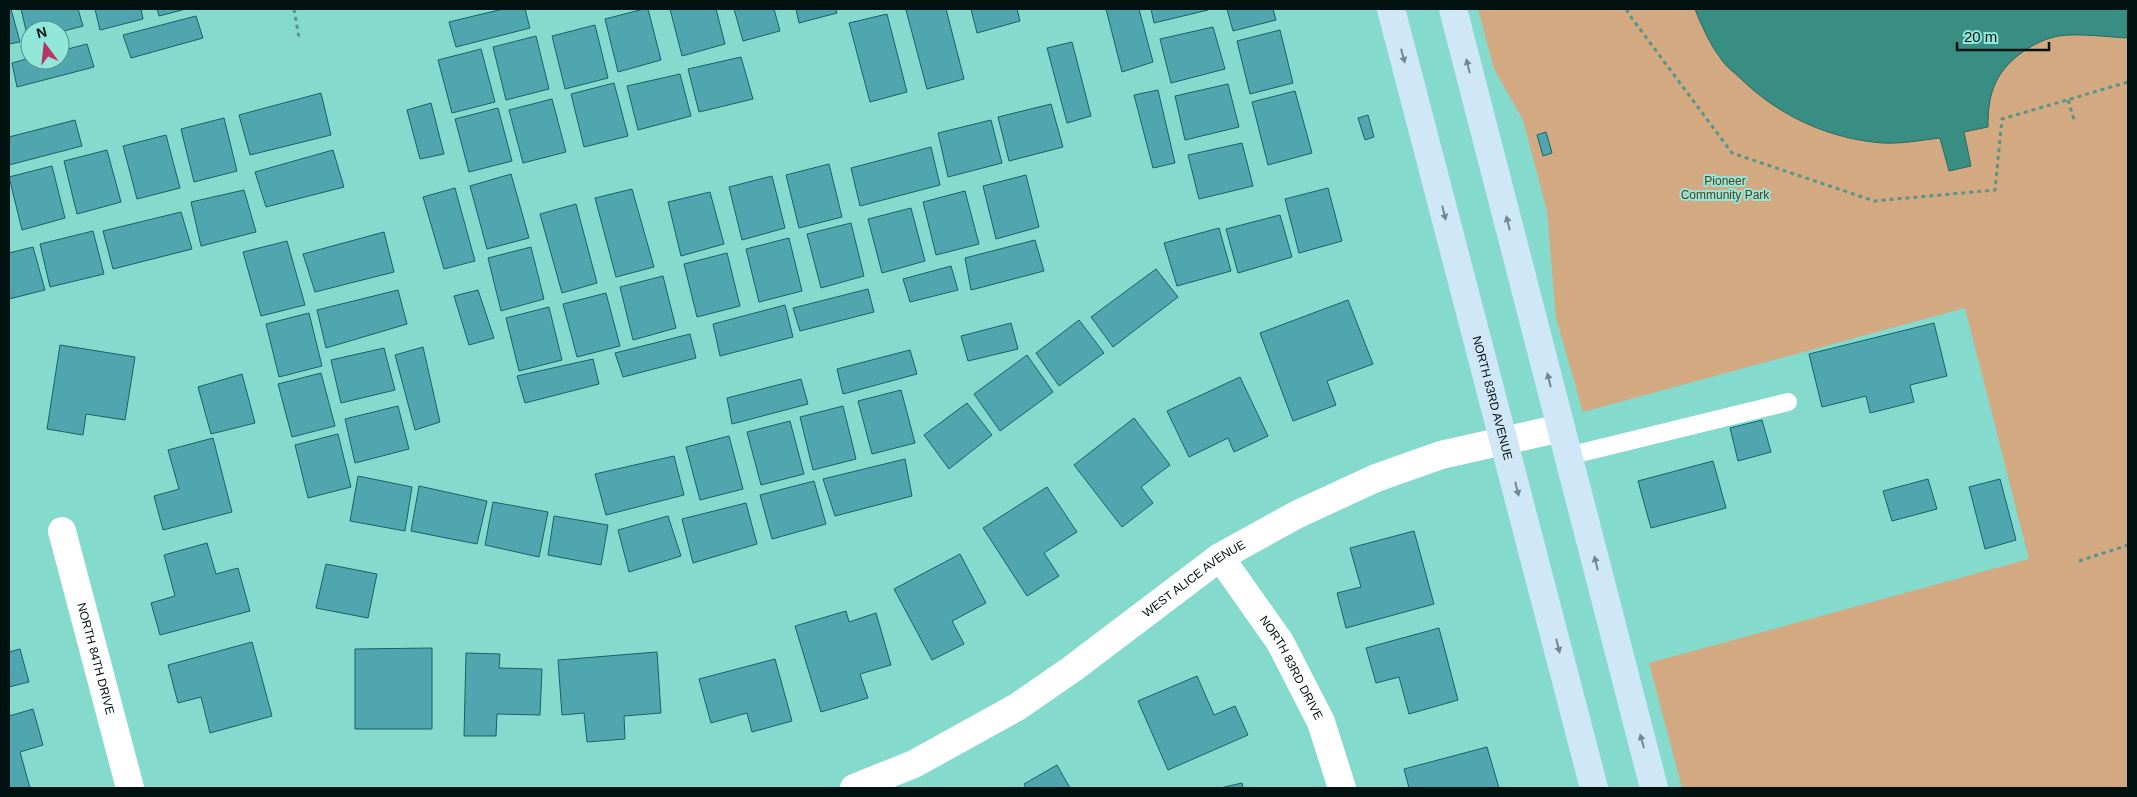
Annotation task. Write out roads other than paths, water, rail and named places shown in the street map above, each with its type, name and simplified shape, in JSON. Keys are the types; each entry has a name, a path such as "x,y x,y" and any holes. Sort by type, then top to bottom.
{"main road":[{"name":"NORTH 83RD AVENUE","path":"1391,9 1594,788"},
{"path":"1453,9 1654,788"}],"street":[{"name":"WEST ALICE AVENUE","path":"854,788 914,764 1017,707 1087,658 1220,557 1296,514 1376,478 1441,455 1561,428"},
{"name":"NORTH 84TH DRIVE","path":"62,531 130,788"},
{"name":"NORTH 83RD DRIVE","path":"1220,557 1280,642 1321,722 1342,788"}],"lane":[{"path":"1568,456 1788,402"}],"water":[{"path":"1695,9 2128,9 2128,38 2084,35 2059,36 2040,42 2022,52 2007,66 1996,82 1989,104 1988,127 1964,132 1971,166 1949,171 1940,138 1897,143 1863,141 1824,131 1771,104 1755,92 1723,62 1703,29"}],"park label":[{"name":"Pioneer Community Park","path":"1725,188"}]}
